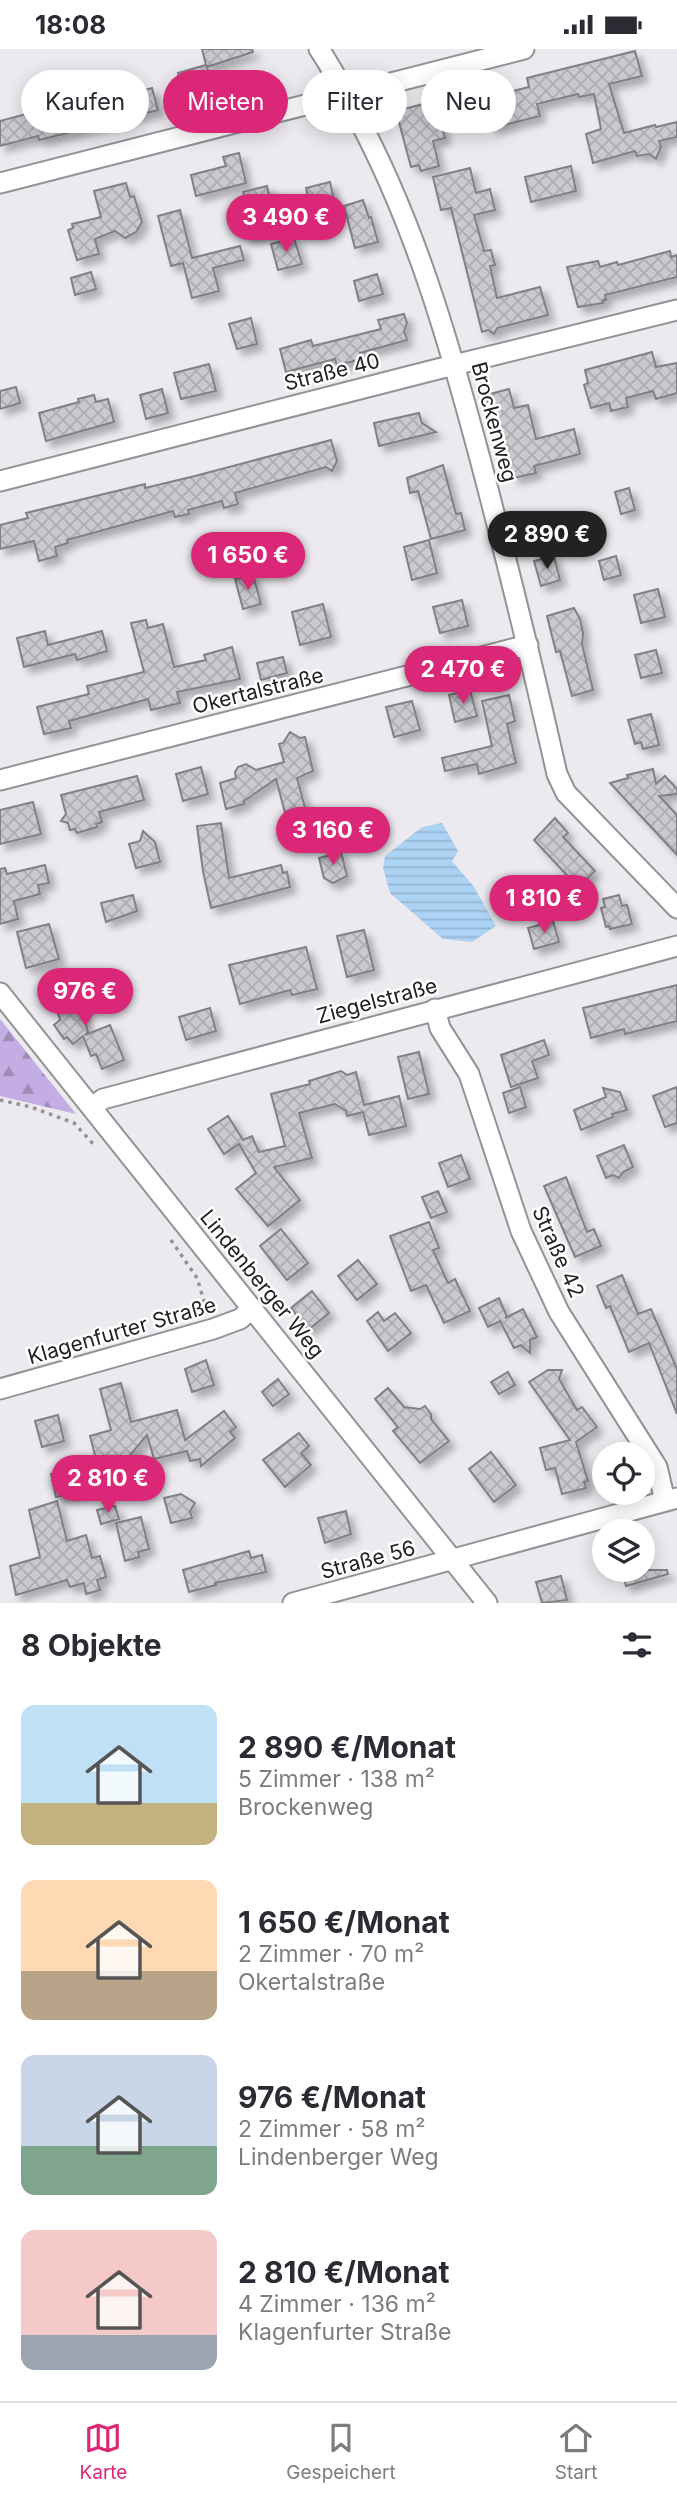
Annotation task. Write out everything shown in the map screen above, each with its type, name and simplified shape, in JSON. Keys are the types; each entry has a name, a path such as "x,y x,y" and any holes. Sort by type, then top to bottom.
{"street":[{"name":"Brockenweg","path":"319,49 333,70"},
{"path":"407,79 524,49"},
{"path":"0,183 302,106"},
{"name":"Brockenweg","path":"365,133 408,225 455,364 528,645 557,773 566,793 677,908"},
{"name":"Straße 40","path":"0,481 677,310"},
{"name":"Okertalstraße","path":"0,780 528,645"},
{"name":"Ziegelstraße","path":"92,1107 103,1099 677,946"},
{"name":"Lindenberger Weg","path":"0,993 487,1603"},
{"name":"Straße 42","path":"435,1009 440,1028 468,1074 521,1231 559,1312 657,1467 671,1499"},
{"name":"Klagenfurter Straße","path":"0,1389 213,1329 240,1319 252,1309"},
{"name":"Straße 56","path":"293,1603 671,1499"}],"path":[{"path":"0,1100 31,1107 74,1123 101,1152"},
{"path":"166,1232 197,1278 213,1329"}],"green space":[{"path":"0,1019 76,1114 0,1096"}],"water":[{"path":"442,823 458,851 452,861 474,887 496,926 472,942 443,939 390,893 383,868 385,856 422,827"}],"building":[{"path":"202,49 252,49 253,52 207,67 208,70 188,70 206,65"},
{"path":"635,51 642,76 609,84 624,133 677,122 677,137 659,141 661,147 656,159 649,154 637,156 635,151 593,163 586,134 601,129 594,94 579,97 578,94 537,104 540,116 516,122 516,90 529,87 527,78"},
{"path":"152,88 158,110 149,112 149,89"},
{"path":"421,105 421,133 444,133 445,138 433,141 439,166 421,171 419,165 411,167 402,133 407,133 407,108"},
{"path":"21,115 21,133 67,133 39,140 38,136 0,146 0,121"},
{"path":"239,153 246,183 196,196 191,175 226,166 223,157"},
{"path":"571,166 576,191 531,202 525,177"},
{"path":"470,168 476,193 490,189 495,210 474,215 484,251 491,250 495,265 490,266 497,298 540,287 548,315 497,328 494,334 488,330 482,332 451,208 441,210 433,177"},
{"path":"330,182 336,208 312,215 306,188"},
{"path":"126,183 130,197 134,196 142,222 136,232 125,238 115,231 95,239 99,254 77,260 68,230 73,228 72,224 101,217 94,191"},
{"path":"267,186 277,231 246,238 241,215 249,213 243,192"},
{"path":"363,200 378,242 355,248 344,206"},
{"path":"180,210 192,258 240,246 244,260 213,268 219,291 192,298 183,263 171,266 158,216"},
{"path":"294,238 302,264 278,270 271,244"},
{"path":"670,251 671,257 677,255 677,277 605,295 606,300 603,300 603,303 578,307 567,267 598,261 600,267 617,262 618,265"},
{"path":"91,272 96,289 75,295 71,278"},
{"path":"377,274 383,294 359,301 354,281"},
{"path":"404,314 407,340 360,353 362,359 337,365 335,359 286,372 280,349 311,340 313,346 381,329 378,320"},
{"path":"251,318 257,344 237,349 229,324"},
{"path":"652,352 656,367 677,363 677,393 656,399 653,391 626,398 628,407 611,411 609,403 591,408 584,385 588,383 585,370"},
{"path":"209,364 216,391 181,399 174,373"},
{"path":"16,387 20,403 0,409 0,391"},
{"path":"162,389 168,413 146,419 140,395"},
{"path":"509,389 514,408 528,405 536,439 574,429 580,454 534,466 536,473 513,478 501,431 495,432 486,395"},
{"path":"94,395 96,402 108,399 114,422 46,441 39,413"},
{"path":"419,413 422,423 436,432 379,446 374,423"},
{"path":"331,440 337,461 332,471 326,467 235,493 238,504 224,508 222,501 188,510 189,514 175,517 173,511 67,540 68,543 55,547 57,556 39,561 34,541 0,549 0,525 28,518 26,513 145,484 145,488"},
{"path":"443,465 456,514 461,513 465,530 431,539 418,491 410,493 407,478"},
{"path":"629,488 635,510 621,514 615,492"},
{"path":"429,540 437,573 412,580 404,547"},
{"path":"554,556 560,580 541,586 534,561"},
{"path":"616,556 621,575 604,580 599,561"},
{"path":"253,575 261,604 243,609 235,579"},
{"path":"658,589 665,617 641,623 634,595"},
{"path":"462,600 468,626 440,633 433,607"},
{"path":"323,604 331,637 300,645 292,612"},
{"path":"574,608 580,619 582,644 593,690 572,696 560,651 556,652 547,616"},
{"path":"146,620 148,628 163,624 174,667 206,660 204,655 232,647 240,679 177,692 180,703 151,710 148,699 69,721 71,728 44,734 37,707 89,694 87,686 144,672 131,623"},
{"path":"45,631 48,645 102,631 107,651 77,660 75,654 24,667 17,638"},
{"path":"656,650 662,673 641,678 635,655"},
{"path":"283,657 287,673 261,680 257,663"},
{"path":"470,690 477,716 455,722 449,695"},
{"path":"509,695 515,721 507,724 516,763 479,774 477,764 445,771 442,758 492,746 482,701"},
{"path":"412,701 420,730 394,737 386,707"},
{"path":"651,714 659,745 643,749 641,742 635,744 628,720"},
{"path":"290,732 300,738 305,737 313,771 297,778 308,819 288,824 276,779 244,801 244,804 226,809 220,783 236,778 238,767 246,764 256,770 284,762 279,744 283,743"},
{"path":"201,767 208,794 183,801 176,774"},
{"path":"653,769 656,784 665,776 677,789 677,794 659,796 677,815 677,855 610,783 628,778 627,775"},
{"path":"137,776 144,800 99,812 102,822 96,824 97,827 77,833 75,829 70,830 68,823 61,821 66,814 61,795"},
{"path":"33,802 41,834 0,844 0,810"},
{"path":"555,818 568,833 563,837 595,871 578,887 534,840"},
{"path":"221,823 229,878 281,865 283,873 287,872 290,887 211,908 197,826"},
{"path":"143,831 155,842 160,862 136,868 129,844 140,841"},
{"path":"341,852 347,876 333,883 324,878 319,858"},
{"path":"45,865 49,883 38,885 40,894 14,901 18,919 0,924 0,869 5,868 7,874"},
{"path":"133,895 137,911 106,922 101,903"},
{"path":"619,895 622,906 627,905 632,924 610,929 609,926 606,927 601,908 605,907 603,899"},
{"path":"553,921 559,942 534,949 528,928"},
{"path":"49,924 59,959 26,968 17,932"},
{"path":"364,930 374,970 347,977 337,936"},
{"path":"306,947 317,989 292,995 290,990 240,1004 229,965"},
{"path":"76,984 88,1032 85,1035 110,1025 124,1060 102,1069 96,1054 91,1056 83,1036 73,1044 67,1037 64,1039 54,1025 60,1020 52,991"},
{"path":"677,985 677,1021 625,1034 624,1029 591,1038 583,1008"},
{"path":"210,1008 216,1031 186,1040 179,1017"},
{"path":"544,1040 549,1055 532,1061 538,1078 511,1087 501,1055"},
{"path":"419,1052 429,1094 408,1099 398,1057"},
{"path":"341,1071 347,1075 356,1072 364,1105 399,1096 406,1126 369,1135 363,1112 347,1116 346,1111 335,1104 299,1113 312,1158 274,1167 300,1200 268,1226 236,1189 256,1173 239,1144 224,1154 208,1129 228,1116 243,1140 252,1136 259,1152 285,1146 271,1094 310,1084 309,1081"},
{"path":"520,1087 526,1107 509,1113 503,1093"},
{"path":"677,1087 677,1123 665,1127 653,1096"},
{"path":"603,1088 620,1092 627,1110 612,1114 613,1117 581,1130 574,1110 606,1097"},
{"path":"624,1145 633,1167 623,1172 619,1178 613,1175 606,1178 597,1156"},
{"path":"461,1155 470,1179 448,1187 439,1163"},
{"path":"566,1177 587,1232 594,1229 601,1246 575,1257 544,1186"},
{"path":"438,1191 447,1212 431,1218 422,1197"},
{"path":"429,1222 439,1248 433,1250 448,1283 455,1279 470,1311 444,1323 426,1285 411,1291 390,1236"},
{"path":"281,1229 308,1263 287,1280 260,1246"},
{"path":"358,1260 377,1284 357,1300 338,1276"},
{"path":"622,1275 638,1314 651,1309 677,1369 677,1414 649,1343 629,1352 610,1306 606,1308 597,1286"},
{"path":"312,1291 329,1313 308,1330 291,1308"},
{"path":"499,1298 507,1317 523,1309 537,1337 530,1340 530,1353 521,1345 514,1348 500,1321 488,1327 479,1308"},
{"path":"378,1312 384,1321 395,1313 411,1333 388,1351 367,1321"},
{"path":"206,1360 214,1385 192,1392 185,1369"},
{"path":"548,1370 562,1370 559,1379 577,1410 582,1407 597,1427 576,1442 588,1481 584,1482 586,1488 562,1494 555,1468 546,1470 540,1448 570,1440 529,1382"},
{"path":"508,1372 515,1385 499,1394 491,1382"},
{"path":"278,1379 289,1394 273,1406 262,1392"},
{"path":"121,1383 131,1422 177,1410 185,1440 224,1411 236,1427 230,1432 235,1438 201,1466 200,1459 190,1461 187,1451 154,1459 147,1435 125,1461 128,1472 85,1483 86,1490 56,1497 51,1474 97,1463 90,1436 111,1430 100,1389"},
{"path":"388,1388 404,1407 420,1409 425,1406 431,1419 449,1441 420,1463 393,1431 398,1427 375,1399"},
{"path":"58,1415 64,1441 42,1447 35,1421"},
{"path":"299,1433 309,1446 301,1453 311,1465 285,1487 263,1460"},
{"path":"491,1452 516,1485 494,1502 469,1469"},
{"path":"181,1494 195,1503 190,1511 192,1518 171,1523 164,1498"},
{"path":"57,1501 67,1541 86,1535 92,1558 100,1556 106,1577 97,1580 100,1590 86,1594 84,1583 70,1587 67,1580 16,1595 10,1566 40,1557 29,1510"},
{"path":"115,1506 119,1519 101,1524 97,1510"},
{"path":"346,1511 351,1534 325,1543 318,1518"},
{"path":"141,1517 149,1549 138,1552 139,1557 125,1561 116,1523"},
{"path":"249,1551 251,1558 262,1555 266,1572 215,1583 216,1585 189,1592 183,1570"},
{"path":"655,1570 667,1570 668,1574 655,1578"},
{"path":"561,1576 567,1600 542,1603 536,1582"}]}
